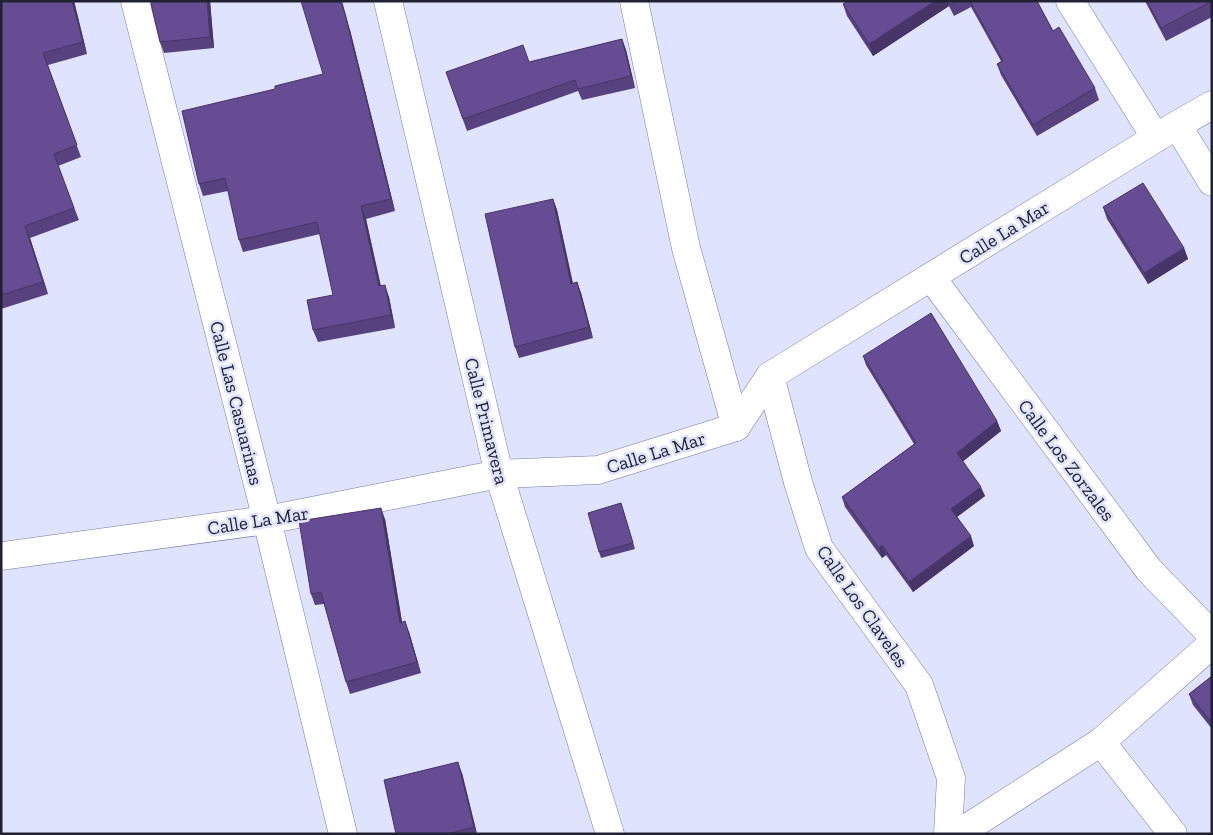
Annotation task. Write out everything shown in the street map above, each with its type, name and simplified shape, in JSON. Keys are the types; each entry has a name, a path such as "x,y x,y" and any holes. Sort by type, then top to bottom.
{"street":[{"name":"Calle Las Casuarinas","path":"135,1 267,520 343,834"},
{"name":"Calle Primavera","path":"388,1 499,474 610,834"},
{"path":"634,1 686,248 736,427"},
{"path":"1070,1 1166,131 1212,182"},
{"name":"Calle La Mar","path":"2,556 267,520 499,474 598,470 736,427 770,376 1166,131 1212,105"},
{"name":"Calle Los Zorzales","path":"931,277 1149,570 1212,635"},
{"name":"Calle Los Claveles","path":"770,376 798,482 820,548 919,685 951,778 948,834"},
{"path":"958,834 1102,742 1212,644"},
{"path":"1102,742 1173,834"}],"building":[{"path":"1,1 72,1 83,42 43,53 77,145 54,154 74,208 25,226 43,282 1,295"},
{"path":"151,1 207,1 210,37 160,42"},
{"path":"301,1 341,1 391,199 361,206 379,286 385,285 391,315 313,330 307,300 333,295 317,222 239,240 225,178 199,184 182,111 275,89 275,86 323,74"},
{"path":"848,1 935,1 869,44 843,4"},
{"path":"948,1 956,1 950,5"},
{"path":"970,1 1037,1 1053,31 1059,27 1095,88 1033,125 997,64 1003,61"},
{"path":"1147,1 1212,1 1161,28"},
{"path":"622,39 631,76 578,89 575,80 463,119 446,72 523,45 529,62"},
{"path":"1143,183 1184,248 1144,273 1103,207"},
{"path":"553,199 571,284 577,282 589,327 515,347 485,214"},
{"path":"931,313 997,421 957,453 981,487 951,509 971,536 909,582 882,545 879,548 842,497 916,443 863,356"},
{"path":"621,503 633,543 599,552 588,513"},
{"path":"381,508 400,623 405,621 417,662 346,682 321,592 311,594 299,521"},
{"path":"1212,676 1212,723 1189,694"},
{"path":"458,762 474,827 447,834 396,834 384,780"}]}
